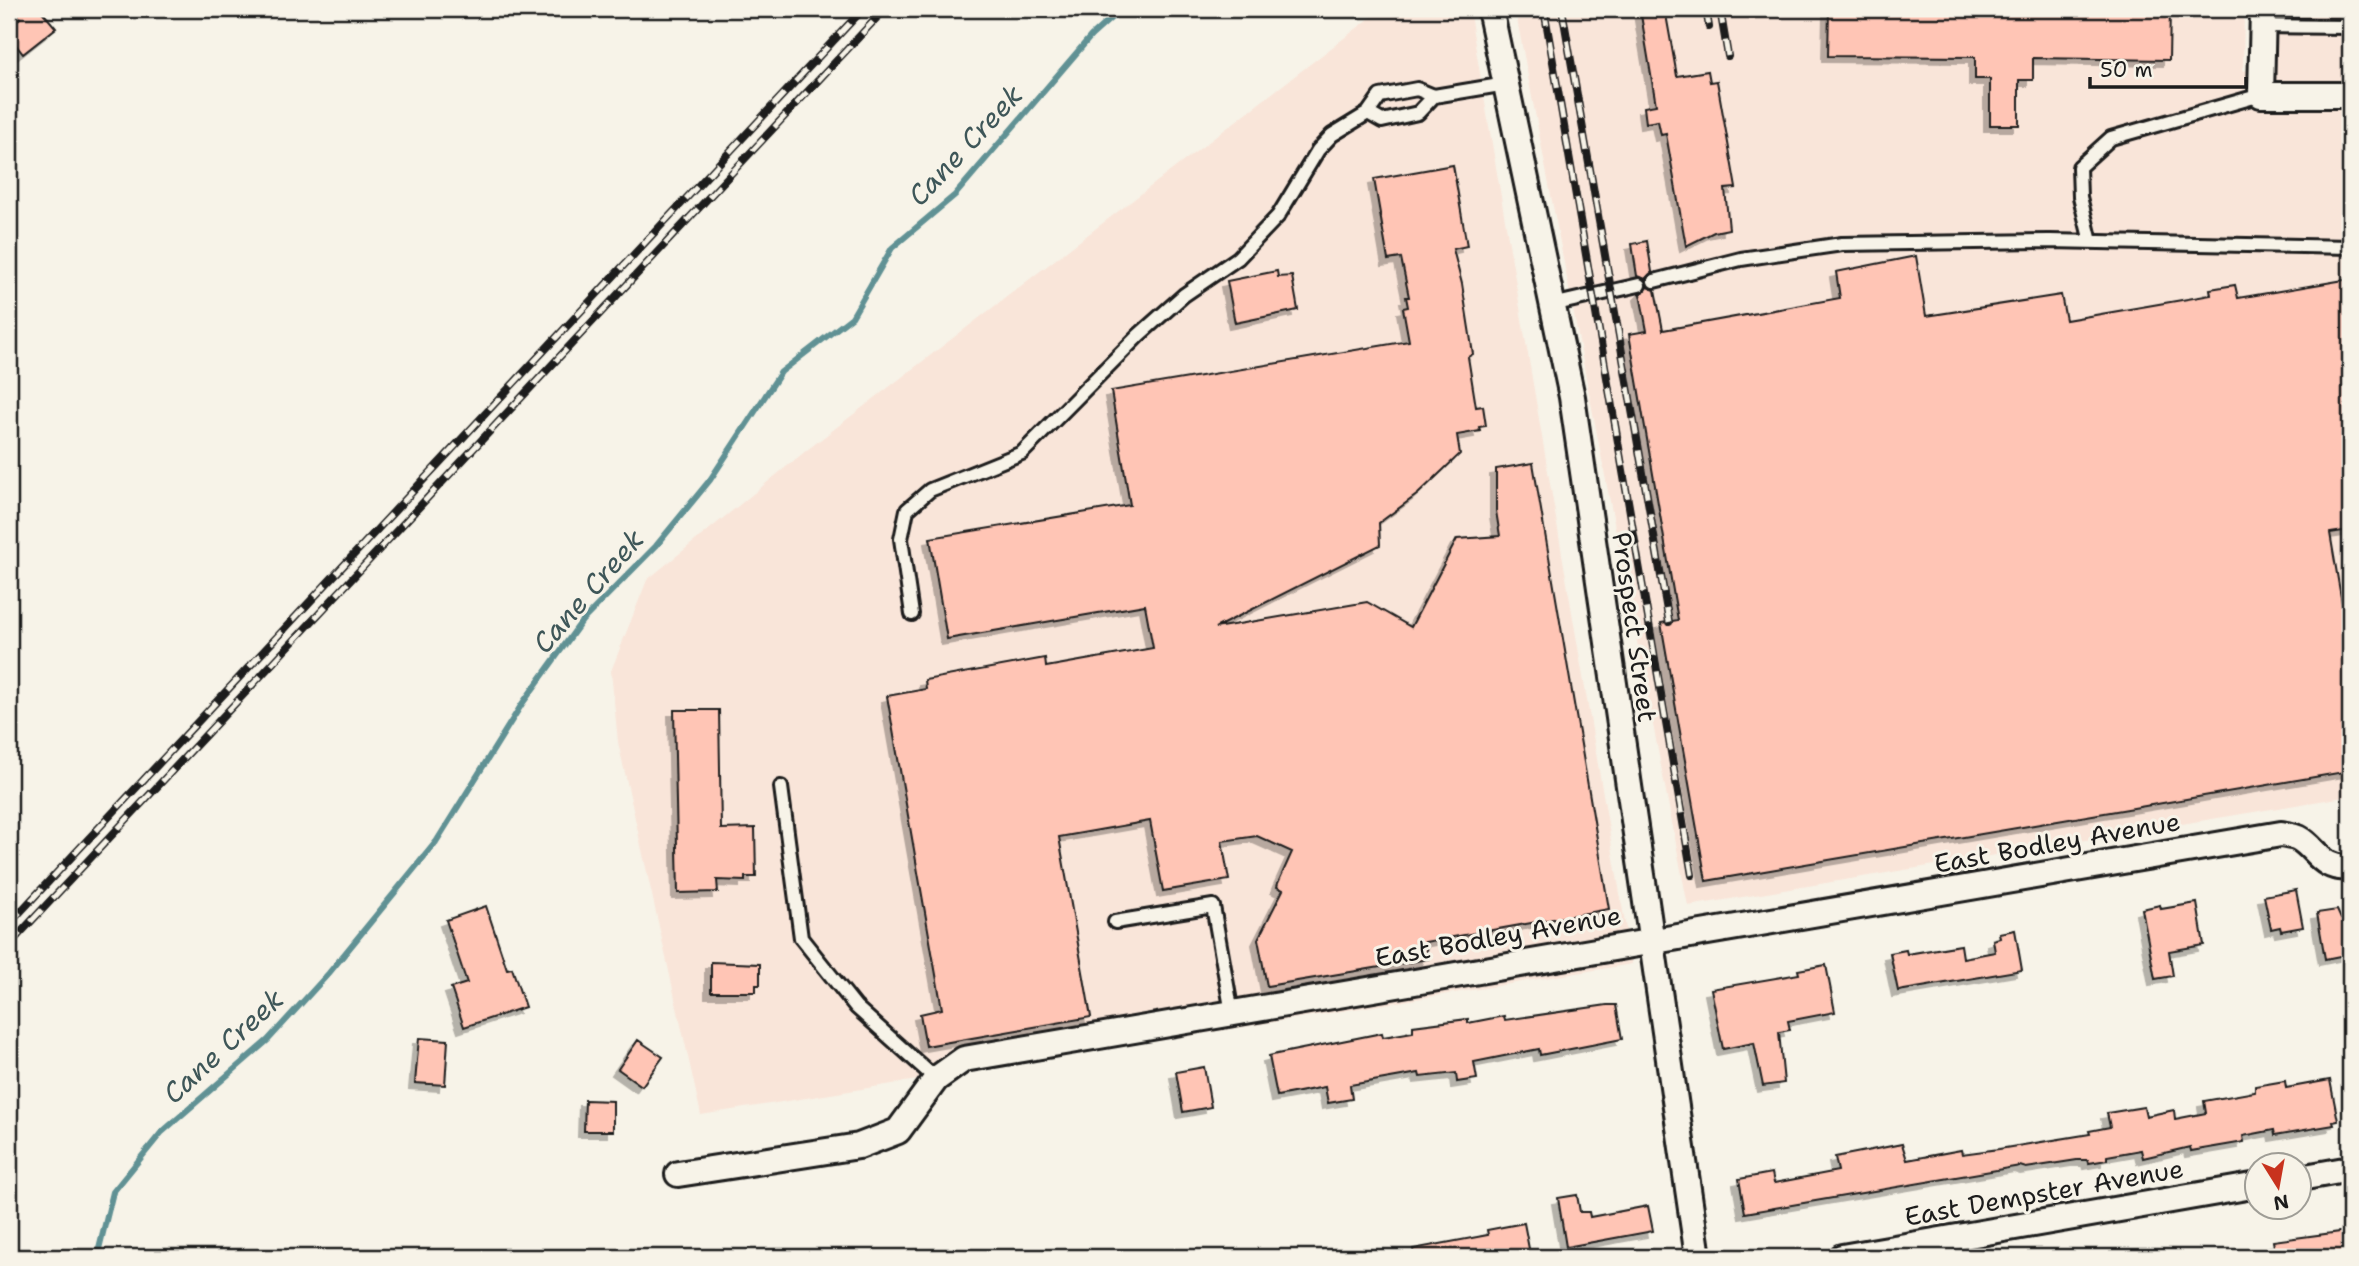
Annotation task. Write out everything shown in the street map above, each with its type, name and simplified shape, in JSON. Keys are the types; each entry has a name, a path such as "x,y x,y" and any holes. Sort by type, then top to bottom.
{"street":[{"name":"Prospect Street","path":"1490,9 1572,397 1649,940 1698,1257"},
{"path":"2263,17 2260,95 2350,95"},
{"name":"East Bodley Avenue","path":"678,1174 859,1146 898,1131 936,1079 964,1059 2281,834 2300,838 2317,858 2343,868 2350,867"},
{"path":"2314,1175 2350,1169"},
{"name":"East Dempster Avenue","path":"1842,1257 2244,1187"}],"lane":[{"path":"2263,17 2350,27"},
{"path":"912,614 901,539 907,510 930,490 1022,453 1139,335 1184,295 1238,258 1278,216 1318,149 1332,135 1368,113 1380,96 1417,89 1434,96 1506,84"},
{"path":"2091,242 2080,197 2079,167 2111,138 2260,95"},
{"path":"1368,113 1382,121 1418,113 1434,96"},
{"path":"1654,281 1741,259 1842,244 2091,242 2350,247"},
{"path":"1552,305 1639,285"},
{"path":"781,787 801,938 856,1007 936,1079"},
{"path":"1115,922 1213,906 1232,1013"}],"shaded area":[{"path":"1382,9 1469,9 1632,964 701,1115 618,742 611,671 647,580 807,450"},
{"path":"1515,9 2244,9 2243,71 2268,66 2269,9 2350,9 2350,796 1688,906"}],"building":[{"path":"12,9 40,9 56,28 23,54 9,36 9,28 20,18"},
{"path":"1640,9 1665,9 1677,76 1708,71 1710,82 1717,81 1736,188 1725,189 1729,229 1714,232 1686,246 1666,134 1661,135 1658,121 1646,123 1644,107 1656,105"},
{"path":"1829,9 2170,9 2169,60 2033,58 2033,80 2019,80 2019,125 1990,125 1990,79 1975,79 1975,57 1828,56"},
{"path":"1453,165 1467,246 1453,249 1462,284 1473,354 1468,357 1476,407 1483,406 1486,426 1479,427 1480,431 1457,435 1460,454 1418,494 1379,523 1380,545 1215,628 1367,602 1411,627 1457,539 1500,536 1496,511 1496,469 1533,463 1609,909 1425,942 1428,959 1267,986 1258,939 1283,890 1277,887 1292,852 1257,836 1222,841 1229,880 1163,891 1150,821 1059,837 1091,1017 926,1046 920,1014 942,1009 887,696 926,689 925,680 1045,658 1046,667 1153,648 1145,605 947,639 930,538 1130,505 1111,391 1409,341 1403,308 1408,307 1406,297 1409,297 1401,258 1388,260 1374,179"},
{"path":"1647,241 1652,272 1645,279 1637,276 1632,244"},
{"path":"1916,256 1926,316 2061,295 2066,320 2211,295 2210,289 2235,285 2238,298 2350,279 2350,530 2330,533 2350,650 2350,771 1706,881 1661,623 1678,620 1629,334 1647,331 1640,294 1647,287 1655,290 1663,330 1840,298 1836,272"},
{"path":"1277,271 1278,277 1292,276 1298,310 1235,323 1227,281"},
{"path":"674,710 719,710 721,829 755,828 756,877 745,877 745,881 717,880 718,892 678,893"},
{"path":"2296,890 2303,927 2281,931 2280,927 2271,929 2264,896"},
{"path":"2197,903 2204,945 2169,951 2173,976 2155,979 2142,909"},
{"path":"486,906 507,969 512,968 525,1007 464,1027 451,988 467,983 446,920"},
{"path":"2337,910 2341,919 2350,917 2350,954 2325,959 2317,913"},
{"path":"2015,930 2022,970 1898,991 1890,953 1906,950 1907,954 1961,945 1963,958 1995,952 1993,940 2000,938 1999,933"},
{"path":"711,962 760,964 760,985 756,985 756,992 711,992"},
{"path":"1826,965 1835,1012 1788,1021 1790,1030 1779,1032 1784,1083 1763,1086 1754,1043 1723,1049 1711,989 1799,974 1798,970"},
{"path":"1616,1005 1622,1039 1540,1055 1539,1049 1474,1062 1477,1079 1457,1082 1456,1073 1420,1077 1419,1073 1350,1085 1352,1099 1328,1103 1325,1087 1277,1096 1269,1056 1382,1033 1383,1037 1413,1032 1413,1026 1468,1019 1468,1023 1504,1016 1505,1020"},
{"path":"419,1038 448,1040 445,1085 415,1083"},
{"path":"638,1040 663,1057 642,1086 618,1069"},
{"path":"1204,1067 1211,1107 1183,1112 1176,1072"},
{"path":"2330,1080 2338,1121 2333,1122 2334,1125 2275,1135 2274,1130 2243,1136 2244,1142 2191,1151 2190,1147 2143,1158 2141,1150 2107,1156 2107,1160 2089,1163 2088,1160 2077,1160 2026,1168 2020,1166 1745,1213 1739,1179 1772,1173 1774,1183 1838,1171 1835,1157 1902,1144 1907,1160 1961,1150 1962,1154 1999,1149 2090,1134 2089,1131 2110,1127 2107,1113 2144,1107 2146,1116 2174,1110 2175,1119 2206,1113 2204,1101 2255,1092 2255,1086 2285,1081 2286,1088"},
{"path":"585,1100 613,1101 613,1131 584,1131"},
{"path":"1577,1195 1580,1212 1589,1212 1590,1217 1648,1206 1653,1231 1566,1247 1558,1198"},
{"path":"1524,1223 1530,1254 1511,1257 1414,1257 1413,1249 1488,1235 1487,1230"},
{"path":"2348,1231 2350,1257 2276,1257 2273,1241"}],"waterway":[{"name":"Cane Creek","path":"97,1257 113,1192 161,1133 268,1040 329,973 436,842 522,704 582,621 656,546 710,480 781,372 852,317 892,248 955,195 1091,36 1121,9"}],"railway":[{"path":"9,924 863,9"},
{"path":"9,945 885,9"},
{"path":"1544,9 1692,875"},
{"path":"1562,9 1669,622"},
{"path":"1706,9 1709,27"},
{"path":"1720,9 1728,56"}]}
